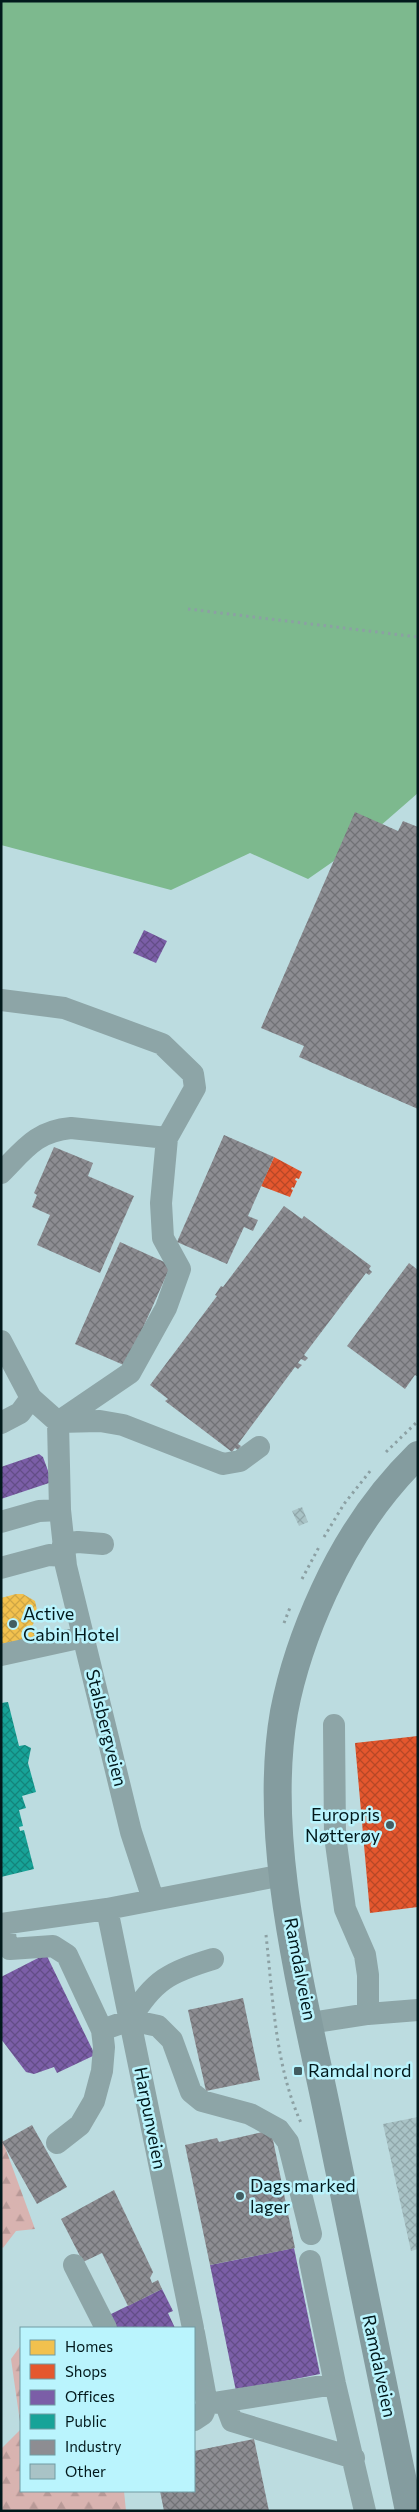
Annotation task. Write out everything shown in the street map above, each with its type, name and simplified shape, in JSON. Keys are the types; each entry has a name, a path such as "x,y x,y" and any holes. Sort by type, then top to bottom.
{"main road":[{"name":"Ramdalveien","path":"409,2511 310,2024 283,1874 278,1805 281,1737 293,1672 310,1620 334,1568 362,1521 391,1484 418,1455"}],"street":[{"path":"1,1000 64,1008 162,1044 193,1074 195,1088 166,1138 161,1203 163,1238 180,1269 166,1308 130,1373 58,1422"},
{"path":"1,1173 34,1140 56,1129 71,1128 166,1138"},
{"path":"1,1341 32,1398 58,1422 100,1421 123,1424 223,1464 240,1460 259,1447"},
{"path":"1,1422 20,1413 32,1398"},
{"name":"Stalsbergveien","path":"58,1422 60,1510 64,1550 83,1637 131,1832 153,1899"},
{"path":"1,1522 39,1511 60,1510"},
{"path":"1,1568 64,1550 78,1542 103,1544"},
{"path":"1,1655 83,1637"},
{"path":"334,1725 335,1836 345,1909 366,1955 368,2014"},
{"path":"57,2142 80,2126 94,2101 102,2071 104,2046 102,2030 67,1954 53,1946 10,1949 6,1942 2,1924 107,1908 283,1874"},
{"name":"Harpunveien","path":"107,1908 193,2327"},
{"path":"130,2020 143,1997 156,1985 177,1970 213,1959"},
{"path":"310,2024 368,2014 418,2010"},
{"path":"102,2030 130,2020 158,2026 172,2040 191,2092 202,2101 250,2114 279,2130 288,2142 311,2234"},
{"path":"310,2261 335,2384 365,2511"},
{"path":"74,2265 105,2327"},
{"path":"195,2338 209,2409"},
{"path":"209,2409 335,2384"},
{"path":"209,2409 232,2421 354,2458"}],"path":[{"path":"188,609 418,637"}],"green space":[{"path":"1,2136 35,2229 16,2231 3,2248 1,2246"},
{"path":"20,2346 20,2422 11,2359"},
{"path":"20,2430 20,2492 124,2492 126,2511 1,2511 1,2449"}],"shaded area":[{"path":"1,1 418,1 418,793 364,840 308,879 250,853 171,890 1,845"}],"building: Homes":[{"path":"23,1594 35,1601 38,1615 32,1626 40,1634 34,1638 1,1644 1,1598"}],"building: Shops":[{"path":"274,1157 302,1172 299,1179 296,1178 295,1180 297,1181 294,1188 292,1187 291,1189 293,1190 290,1197 261,1186"},
{"name":"Europris Nøtterøy","path":"418,1736 418,1907 370,1913 355,1743"}],"building: Offices":[{"path":"144,930 167,941 156,963 133,953"},
{"path":"39,1454 43,1457 51,1479 49,1483 1,1499 1,1467"},
{"path":"46,1954 95,2055 57,2073 54,2067 34,2074 26,2072 1,2039 1,1977"},
{"path":"294,2248 320,2374 236,2391 210,2265"},
{"path":"162,2289 173,2311 168,2313 175,2327 115,2327 109,2315"}],"building: Public":[{"path":"8,1702 19,1746 25,1745 31,1748 28,1763 36,1792 22,1796 26,1808 19,1810 23,1826 19,1827 20,1831 24,1830 34,1869 1,1877 1,1703"}],"building: Industry":[{"path":"355,812 398,831 403,821 418,827 418,1109 299,1057 304,1046 261,1028"},
{"path":"224,1135 274,1157 248,1216 258,1220 253,1231 244,1227 227,1264 177,1242"},
{"path":"54,1147 93,1163 88,1176 134,1196 100,1273 37,1245 50,1215 32,1207 37,1195 34,1193"},
{"path":"284,1206 302,1219 304,1216 371,1266 369,1269 372,1272 369,1275 366,1273 304,1355 308,1358 305,1361 301,1359 298,1363 302,1365 298,1369 295,1367 238,1444 241,1446 238,1450 235,1448 232,1452 165,1401 168,1399 150,1385 217,1296 215,1295 221,1286 223,1287"},
{"path":"120,1242 171,1265 126,1366 75,1344"},
{"path":"409,1263 418,1270 418,1377 415,1375 405,1389 347,1346"},
{"path":"243,1998 260,2080 206,2091 188,2010"},
{"path":"32,2125 67,2187 37,2204 2,2142"},
{"name":"Dags marked lager","path":"271,2130 295,2248 210,2265 185,2145 217,2138 219,2142"},
{"path":"114,2190 153,2272 150,2278 152,2283 158,2280 162,2289 128,2306 102,2253 83,2262 61,2219"},
{"path":"254,2439 269,2511 164,2511 160,2492 195,2492 195,2451"}],"building: Other":[{"path":"302,1507 308,1522 299,1526 292,1511"},
{"path":"418,2117 418,2249 411,2251 383,2124"}],"place":[{"name":"Active Cabin Hotel","path":"13,1624"},
{"name":"Europris Nøtterøy","path":"390,1825"},
{"name":"Ramdal nord","path":"298,2071"},
{"name":"Dags marked lager","path":"240,2196"}]}
